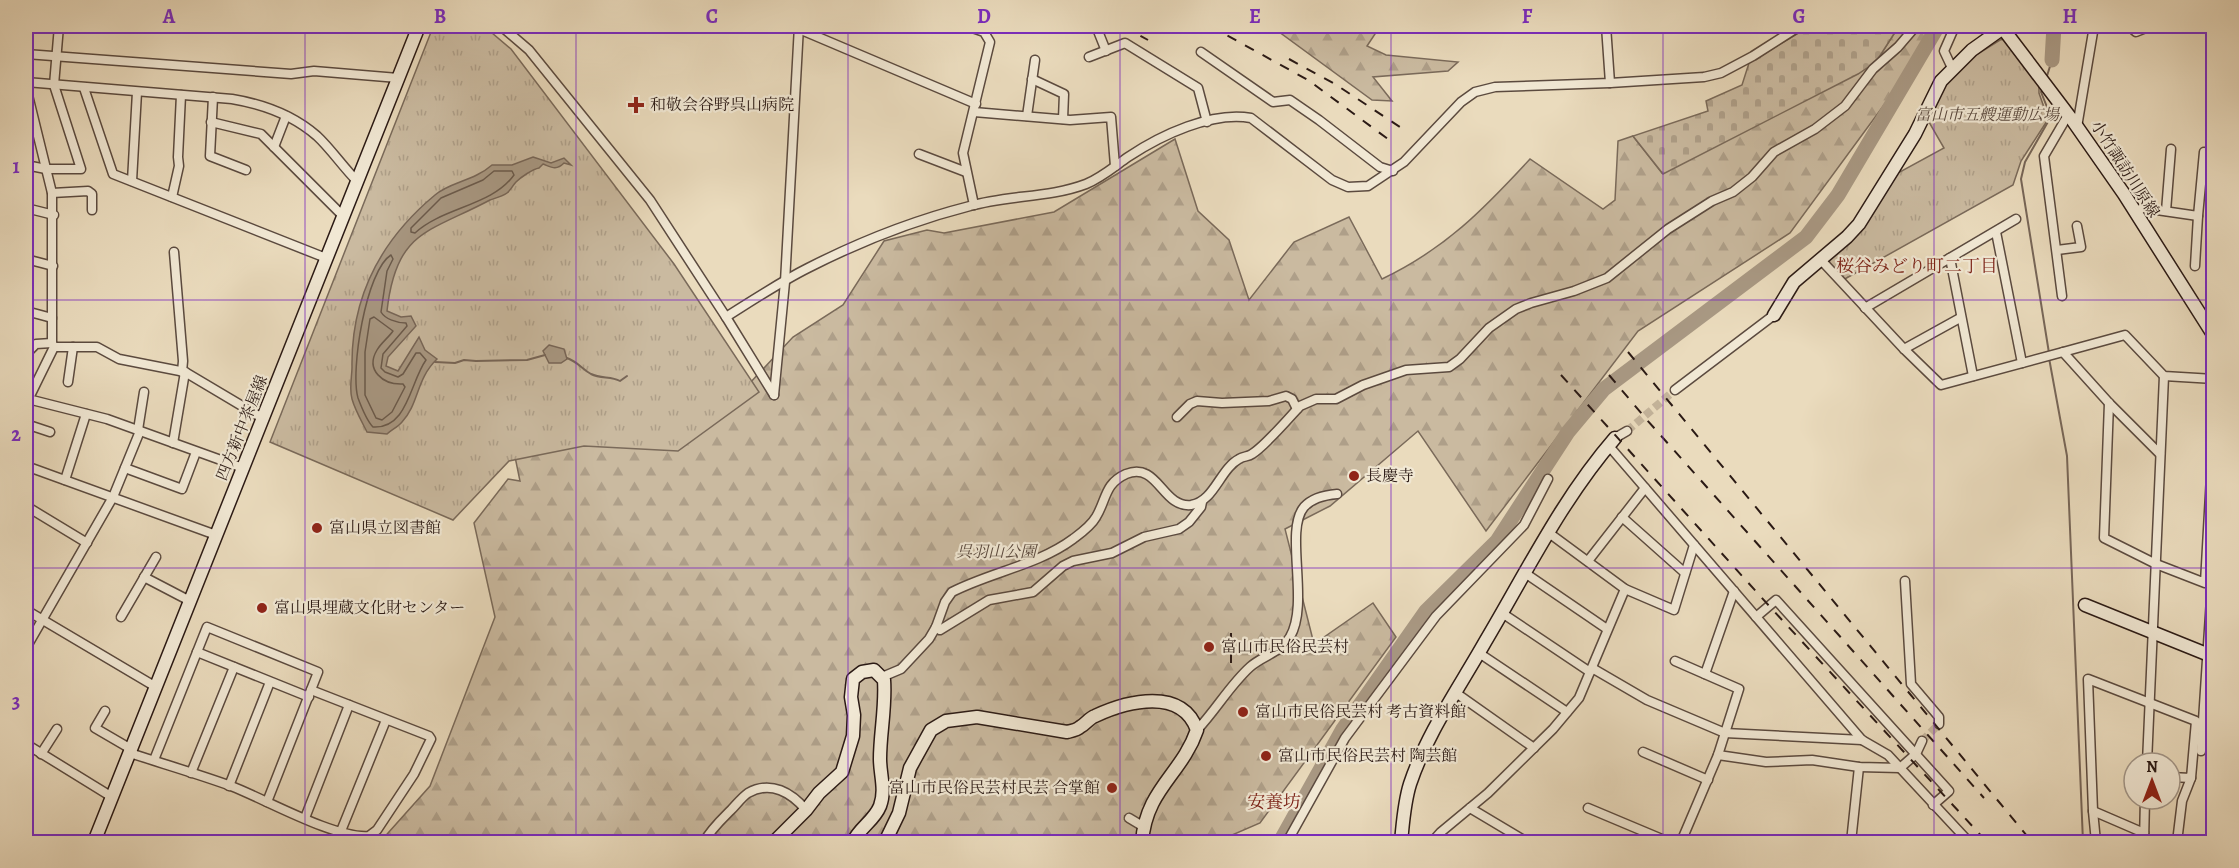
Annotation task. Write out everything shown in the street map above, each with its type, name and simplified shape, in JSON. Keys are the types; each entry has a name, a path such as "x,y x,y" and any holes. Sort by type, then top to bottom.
{"street":[{"path":"26,165 45,169 81,169 54,85 59,26"},
{"name":"四方新中茶屋線","path":"94,843 419,26"},
{"path":"501,26 529,50 650,200 774,395 785,282 799,27 975,108 1063,119 1111,117 1115,166"},
{"path":"967,26 984,29 990,42 963,153 974,205"},
{"path":"1096,26 1106,51"},
{"path":"1605,26 1610,83"},
{"path":"726,317 808,268 878,237 930,217 974,205 1071,189 1089,183 1146,145 1171,132 1207,122 1235,115 1251,118 1332,180 1348,187 1368,186 1404,162 1461,102 1475,92 1495,87 1704,77 1721,73 1753,57 1800,26"},
{"path":"936,627 940,630 989,600 1033,592 1063,566 1073,561 1112,553 1144,537 1179,529 1189,522 1201,507 1202,502 1238,459 1251,455 1297,409 1308,402 1316,399 1336,399 1363,385 1406,370 1449,367 1460,359 1489,328 1516,309 1607,278 1668,229 1712,201 1733,192 1752,177 1774,152 1815,129 1845,106 1873,69 1898,47 1916,26"},
{"path":"1952,68 1944,51 1955,26"},
{"path":"2077,126 2094,26"},
{"path":"2129,26 2136,32 2151,26"},
{"path":"1675,390 1774,315 1794,282 1821,260 1858,224 1915,134 1941,81 1972,50 2002,27"},
{"name":"小竹諏訪川原線","path":"2002,27 2077,126 2214,336"},
{"path":"1089,57 1125,43 1198,88 1207,122"},
{"path":"1201,52 1273,102 1290,100 1380,167 1393,171"},
{"path":"26,54 291,74 314,71 398,78"},
{"path":"1027,116 1035,60"},
{"path":"1032,79 1064,94 1063,119"},
{"path":"26,82 213,98 261,105 286,116 316,136 357,181"},
{"path":"26,87 29,118 52,194 54,215 53,345 27,401 86,414 243,468"},
{"path":"84,88 113,174 326,258"},
{"path":"132,182 137,92"},
{"path":"172,197 179,166 177,157 182,95"},
{"path":"213,98 210,156 246,170"},
{"path":"2062,296 2044,156 2068,115"},
{"path":"274,147 286,116"},
{"path":"211,122 261,134 343,216"},
{"path":"2166,211 2171,149"},
{"path":"2196,266 2204,152"},
{"path":"919,154 966,172"},
{"path":"52,194 88,191 92,194 92,210"},
{"path":"26,208 54,215"},
{"path":"2134,212 2143,208 2198,216"},
{"path":"1864,308 2016,219"},
{"path":"2056,250 2081,247 2077,226"},
{"path":"1996,232 2022,363"},
{"path":"173,443 184,372 174,252"},
{"path":"1950,258 1973,376"},
{"path":"26,259 53,266"},
{"path":"1821,260 1864,308 1941,385 2125,335 2164,376 2214,380"},
{"path":"26,311 52,318"},
{"path":"1904,349 1960,318"},
{"path":"26,354 36,344 97,347 119,359 184,372 264,419"},
{"path":"68,382 73,347"},
{"path":"2063,352 2109,403 2160,454"},
{"path":"2147,751 2164,376"},
{"path":"26,648 113,497 139,431 144,392"},
{"path":"1177,417 1190,404 1197,401 1222,403 1269,401 1286,396 1292,399 1297,409"},
{"path":"2109,403 2104,538 2156,564 2205,583 2214,422"},
{"path":"65,480 86,414"},
{"path":"26,424 50,432"},
{"path":"1401,843 1410,784 1431,736 1549,533 1596,460 1612,442 1627,431"},
{"path":"1612,442 1645,488 1862,740 1888,755 1969,843"},
{"path":"125,468 182,489 196,452"},
{"path":"26,468 216,535"},
{"path":"882,676 901,669 929,639 945,602 952,592 1046,555 1071,541 1096,518 1105,494 1114,481 1129,473 1138,472 1151,476 1174,502 1190,505 1202,502"},
{"path":"1287,843 1345,738 1436,616 1524,525 1548,479"},
{"path":"1588,561 1645,488"},
{"path":"1142,843 1144,827 1155,796 1186,754 1197,730 1252,665 1281,647 1290,638 1296,624 1298,610 1297,529 1300,514 1305,505 1316,498 1337,494"},
{"path":"26,506 87,543"},
{"path":"1622,517 1685,573"},
{"path":"1549,533 1625,589 1674,610 1694,545"},
{"path":"2201,751 2211,656 2214,553"},
{"path":"121,616 156,557"},
{"path":"1525,573 1608,628"},
{"path":"144,577 190,601"},
{"path":"1905,581 1911,684 1939,717 1939,724"},
{"path":"1432,843 1441,832 1534,748 1579,698 1625,589"},
{"path":"1705,674 1734,591"},
{"path":"1756,617 1776,600 1950,791 1933,805"},
{"path":"2085,605 2211,656"},
{"path":"26,610 156,687"},
{"path":"1502,613 1591,670 1647,700 1725,733 1862,740"},
{"path":"154,760 207,627 318,672 267,802"},
{"path":"105,711 95,728 130,751 229,786 341,831 365,837 374,834 414,774 431,739 429,736 349,705 270,682 197,652"},
{"path":"1479,653 1567,712"},
{"path":"1675,661 1740,688 1718,755 1681,843"},
{"path":"191,773 234,667"},
{"path":"774,843 819,793 842,772 853,736 854,715 851,697 853,679 862,672 874,670 882,676 885,689 880,762 883,791 881,805 873,820 855,836 853,843"},
{"path":"2096,843 2088,679 2196,721 2191,778 2182,801 2177,843"},
{"path":"229,786 270,682"},
{"path":"1456,693 1534,748"},
{"path":"885,843 899,813 910,768 931,730 946,721 978,717 1067,732 1080,727 1092,717 1130,702 1141,701 1174,704 1194,719 1197,730"},
{"path":"304,818 349,705"},
{"path":"341,831 386,720"},
{"path":"41,754 57,729"},
{"path":"1718,755 1766,762 1812,760 1859,767 1900,768 1916,754 1922,741"},
{"path":"26,744 112,797"},
{"path":"1643,752 1708,780"},
{"path":"1851,843 1859,767"},
{"path":"2182,778 2191,778"},
{"path":"704,843 712,829 748,793 764,788 776,788 796,798 806,810"},
{"path":"1470,808 1527,843"},
{"path":"1588,808 1669,843"},
{"path":"2093,811 2144,832"},
{"path":"2144,843 2145,811"},
{"path":"1129,818 1144,827"}],"green space":[{"path":"1271,26 1369,26 1375,34 1367,46 1386,55 1458,62 1448,71 1373,77 1392,101 1372,100"},
{"path":"1810,26 1899,26 1876,62 1858,74 1663,174 1633,136 1708,111 1706,101 1742,85 1749,63"},
{"name":"呉羽山公園","path":"1899,26 1935,26 1898,86 1790,233 1638,331 1486,531 1418,431 1330,506 1285,529 1314,644 1373,603 1396,637 1260,823 1216,842 380,842 430,786 495,617 474,523 508,479 520,481 513,447 748,385 793,337 843,305 884,241 927,230 944,233 1054,212 1175,139 1198,211 1229,240 1249,300 1294,242 1349,217 1382,279 1425,255 1462,227 1530,159 1603,209 1615,200 1618,141 1633,136 1662,173 1876,62"},
{"path":"433,27 492,33 511,49 674,264 759,392 678,451 584,446 509,461 453,520 270,442"},
{"name":"富山市五艘運動広場","path":"2004,39 2039,85 2047,121 2021,161 2013,185 1843,280 1829,266 1829,259 1896,174 1944,148 1926,117 1929,108 1960,65"}],"water":[{"path":"533,157 551,163 564,158 571,165 564,163 554,168 543,164 521,178 505,194 433,228 407,249 398,264 391,284 387,311 401,317 411,316 416,326 388,357 386,366 398,371 419,337 425,350 437,359 425,375 408,415 400,424 387,434 367,432 351,395 353,341 364,293 385,250 416,212 441,191 478,175 492,165 512,165"},
{"path":"549,345 564,349 567,359 561,363 549,363 543,351"}],"waterway":[{"path":"1280,842 1343,729 1426,611 1497,541 1568,432 1604,389 1806,237 1838,195 1938,26"},
{"path":"2052,60 2054,26"},
{"path":"2046,79 2052,60"},
{"path":"2043,87 2041,92 2049,120 2025,162 2021,179 2049,353"},
{"path":"435,362 527,360 545,355"},
{"path":"567,358 595,376 620,381 627,376"},
{"path":"2049,358 2067,456 2083,842"}],"tunnel":[{"path":"1627,431 1675,390"},
{"path":"1922,741 1939,724"}],"railway":[{"path":"1123,26 1148,40"},
{"path":"1210,26 1308,80 1392,142"},
{"path":"1289,59 1335,84 1403,129"},
{"path":"1628,352 2032,842"},
{"path":"1561,375 1771,608 1987,842"},
{"path":"1609,375 1984,798"},
{"path":"1231,630 1231,663"}],"place":[{"name":"和敬会谷野呉山病院","path":"636,105"},
{"name":"長慶寺","path":"1354,476"},
{"name":"富山県立図書館","path":"317,528"},
{"name":"富山県埋蔵文化財センター","path":"262,608"},
{"name":"富山市民俗民芸村","path":"1209,647"},
{"name":"富山市民俗民芸村 考古資料館","path":"1243,712"},
{"name":"富山市民俗民芸村 陶芸館","path":"1266,756"},
{"name":"富山市民俗民芸村民芸 合掌館","path":"1112,788"}],"district":[{"name":"桜谷みどり町二丁目","path":"1917,266"},
{"name":"安養坊","path":"1274,802"}]}
